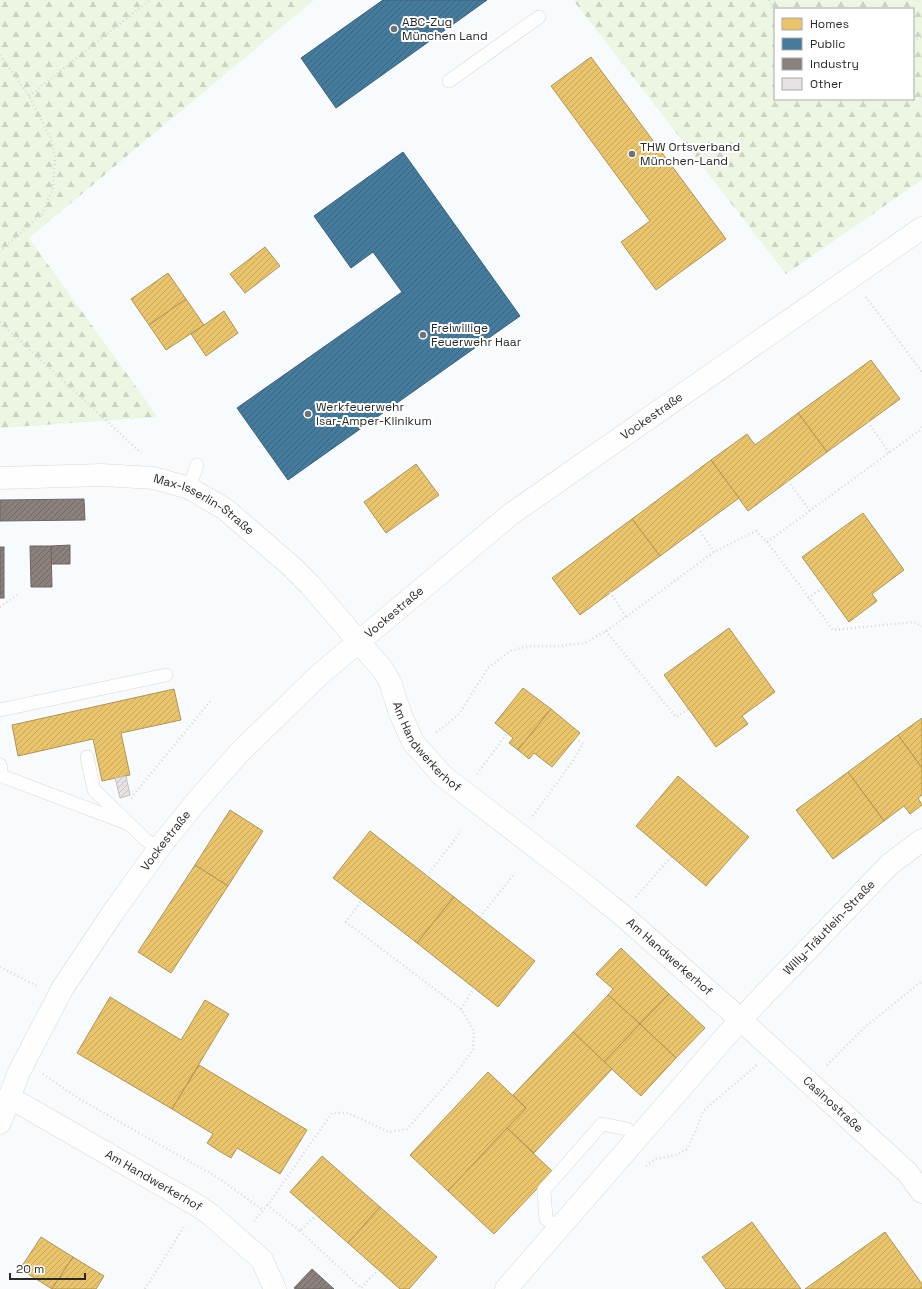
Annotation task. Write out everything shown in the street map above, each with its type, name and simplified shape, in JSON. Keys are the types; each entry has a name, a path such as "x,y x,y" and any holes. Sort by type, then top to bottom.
{"street":[{"name":"Vockestraße","path":"0,1123 18,1074 62,989 112,914 159,849 196,802 239,753 318,676 511,514 922,228"},
{"name":"Max-Isserlin-Straße","path":"0,478 102,475 154,478 189,488 225,509 290,565 310,585 359,642"},
{"name":"Am Handwerkerhof","path":"359,642 383,670 390,682 400,713 413,742 443,776 520,834 621,914 740,1020"},
{"name":"Willy-Träutlein-Straße","path":"740,1020 890,864 922,840"},
{"name":"Casinostraße","path":"740,1020 907,1172 922,1192"},
{"path":"506,1289 740,1020"},
{"name":"Am Handwerkerhof","path":"9,1097 212,1215 262,1260 275,1289"}],"lane":[{"path":"449,81 539,17"},
{"path":"189,488 197,465"},
{"path":"0,710 166,675"},
{"path":"87,757 94,790 146,840 159,849"},
{"path":"0,765 2,776 129,824"},
{"path":"558,1229 546,1219 544,1190 570,1160 602,1124 626,1129 638,1138"}],"path":[{"path":"30,96 150,0"},
{"path":"769,0 774,12"},
{"path":"0,55 30,96 51,138 55,157 53,188 42,214 0,251"},
{"path":"866,297 922,372"},
{"path":"0,322 152,463 154,478"},
{"path":"868,422 890,454"},
{"path":"767,542 890,454 922,427"},
{"path":"788,481 810,511"},
{"path":"698,528 714,552"},
{"path":"413,742 441,729 458,714 488,668 510,651 529,646 558,646 585,643 626,617 714,552 756,531 767,542 833,630 914,622 922,626"},
{"path":"808,598 824,587"},
{"path":"610,592 626,617"},
{"path":"0,607 17,595"},
{"path":"606,631 676,717 689,709"},
{"path":"126,803 212,699"},
{"path":"464,792 507,733"},
{"path":"520,834 572,762 583,744 575,738"},
{"path":"427,876 461,831"},
{"path":"621,914 672,856"},
{"path":"480,917 515,873"},
{"path":"239,1240 267,1205 332,1113 348,1113 389,1132 407,1129 457,1072 473,1050 474,1031 461,1009 346,922 362,900"},
{"path":"0,968 39,988"},
{"path":"809,1083 865,1027 922,981"},
{"path":"461,1009 474,988"},
{"path":"642,1170 656,1159 676,1155 687,1149 696,1130 702,1111 774,1051"},
{"path":"41,1073 81,1100 217,1177 263,1210"},
{"path":"267,1205 300,1231 362,1288 378,1270"},
{"path":"145,1289 198,1206"},
{"path":"300,1231 316,1215"}],"green space":[{"path":"0,0 314,0 29,238 158,417 0,428"},
{"path":"573,0 922,0 922,180 786,274"}],"building: Homes":[{"name":"THW Ortsverband München-Land","path":"591,57 726,239 656,290 621,242 650,221 551,86"},
{"path":"265,247 280,266 245,293 230,274"},
{"path":"168,273 186,299 149,325 131,299"},
{"path":"186,299 204,325 166,350 149,325"},
{"path":"224,311 238,333 206,356 191,334"},
{"path":"871,360 900,399 827,452 798,413"},
{"path":"798,413 827,452 748,511 711,460 747,434 755,445"},
{"path":"711,460 739,498 660,556 632,519"},
{"path":"416,464 439,495 386,533 364,502"},
{"path":"863,513 904,570 872,594 877,601 849,622 802,557"},
{"path":"632,519 660,556 580,615 552,578"},
{"path":"729,628 775,692 742,716 748,724 716,747 664,675"},
{"path":"523,688 551,709 518,750 509,743 513,738 495,723"},
{"path":"174,689 181,720 121,733 130,775 102,781 93,739 18,756 12,725"},
{"path":"551,709 580,733 552,767 534,753 529,759 518,750"},
{"path":"922,718 922,768 898,735"},
{"path":"898,735 922,768 922,795 918,798 922,805 910,814 904,806 884,821 848,772"},
{"path":"848,772 884,821 833,859 796,810"},
{"path":"678,776 749,837 706,886 636,826"},
{"path":"230,810 263,831 228,886 195,865"},
{"path":"370,831 454,897 417,943 333,878"},
{"path":"195,865 228,886 171,973 138,952"},
{"path":"454,897 535,961 498,1007 417,943"},
{"path":"621,948 669,994 640,1024 608,995 613,989 596,974"},
{"path":"669,994 705,1028 676,1058 640,1024"},
{"path":"608,995 640,1024 604,1062 573,1032"},
{"path":"110,997 181,1040 205,1000 229,1014 172,1109 77,1053"},
{"path":"640,1024 676,1058 641,1096 604,1062"},
{"path":"573,1032 612,1069 534,1153 507,1128 526,1108 513,1095"},
{"path":"199,1065 307,1130 280,1174 237,1148 231,1158 219,1151 207,1143 213,1134 172,1109"},
{"path":"488,1072 526,1108 448,1191 410,1155"},
{"path":"507,1128 553,1172 494,1234 448,1191"},
{"path":"322,1156 380,1207 348,1243 290,1192"},
{"path":"380,1207 437,1257 409,1289 400,1289 348,1243"},
{"path":"752,1222 801,1289 726,1289 702,1257"},
{"path":"885,1232 922,1284 922,1289 805,1289"},
{"path":"41,1237 73,1257 52,1289 20,1269"},
{"path":"73,1257 104,1276 96,1289 52,1289"}],"building: Public":[{"name":"ABC-Zug München Land","path":"383,0 487,0 336,108 301,58"},
{"path":"403,152 520,316 288,480 237,408 402,292 373,252 351,268 314,216"}],"building: Industry":[{"path":"84,499 85,520 0,521 0,500"},
{"path":"70,545 70,564 51,564 51,546"},
{"path":"30,546 51,546 52,587 31,587"},
{"path":"0,547 4,547 4,598 0,598"},
{"path":"312,1269 334,1289 294,1288"}],"building: Other":[{"path":"126,776 130,795 120,798 115,778"}],"place":[{"name":"ABC-Zug München Land","path":"394,29"},
{"name":"THW Ortsverband München-Land","path":"632,154"},
{"name":"Freiwillige Feuerwehr Haar","path":"423,335"},
{"name":"Werkfeuerwehr Isar-Amper-Klinikum","path":"308,414"}]}
